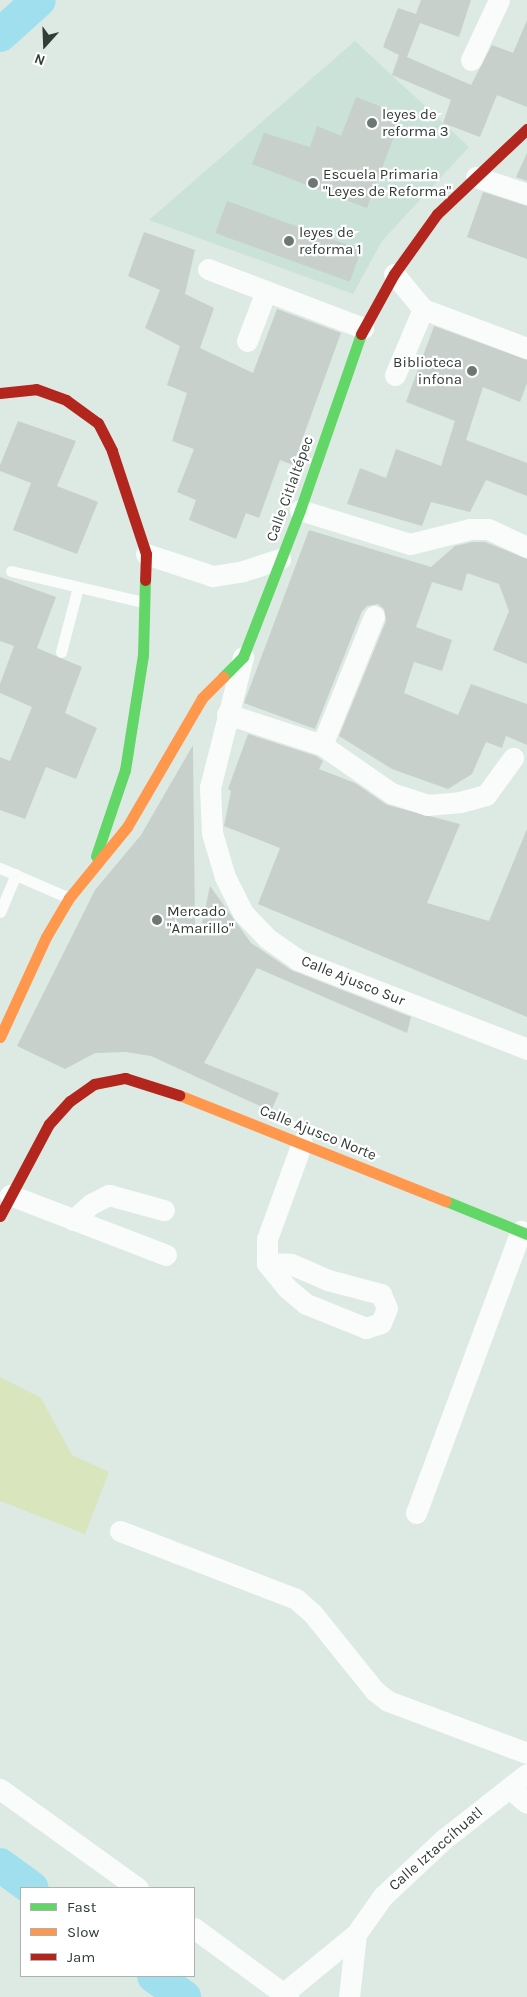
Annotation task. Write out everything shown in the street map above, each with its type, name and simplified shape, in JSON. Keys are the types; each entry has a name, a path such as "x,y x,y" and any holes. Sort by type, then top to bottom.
{"street":[{"path":"471,60 499,0"},
{"name":"Calle Citlaltépec","path":"0,1037 46,936 69,898 127,827 202,698 243,657 300,510 363,328 394,274 437,214 526,132"},
{"path":"476,177 527,194"},
{"path":"208,269 363,328"},
{"path":"394,274 423,309 527,348"},
{"path":"247,341 266,291"},
{"path":"395,375 423,309"},
{"path":"0,393 36,389 66,400 98,423 112,451 146,554 143,602 143,655 125,770 92,870"},
{"path":"300,510 410,544 470,529 488,529 527,547"},
{"path":"146,554 213,576 243,571 280,559"},
{"path":"243,571 267,594"},
{"path":"322,745 374,616"},
{"name":"Calle Ajusco Sur","path":"243,657 210,787 212,833 226,877 243,913 267,938 298,960 527,1049"},
{"path":"227,714 322,745 391,794 427,805 460,802 486,795 513,758"},
{"name":"Calle Ajusco Norte","path":"10,1195 49,1124 70,1101 94,1084 125,1078 154,1084 524,1232"},
{"path":"267,1263 291,1264 328,1280 381,1294 387,1308 381,1323 366,1328 306,1304 287,1288 267,1263 267,1238 302,1143"},
{"path":"73,1220 91,1204 109,1194 164,1210"},
{"path":"0,1216 10,1195 166,1255"},
{"path":"416,1513 524,1232"},
{"path":"120,1531 296,1599 313,1614 375,1691 388,1701 527,1753"},
{"name":"Calle Iztaccíhuatl","path":"286,1995 356,1934 382,1896 444,1839 527,1774"},
{"path":"509,1788 527,1803"},
{"path":"0,1789 137,1887"},
{"path":"195,1929 286,1995"},
{"name":"Calle Iztaccíhuatl","path":"348,1997 356,1934"}],"lane":[{"path":"12,571 143,602"},
{"path":"60,652 78,587"},
{"path":"0,868 69,898"},
{"path":"0,912 16,874"}],"shaded area":[{"name":"Escuela Primaria \"Leyes de Reforma\"","path":"355,41 469,147 382,241 353,294 149,220"}],"green space":[{"path":"0,1377 41,1398 72,1455 109,1472 85,1534 0,1501"}],"building":[{"path":"421,0 471,0 459,37 420,23 407,57 471,85 492,45 513,53 527,20 527,107 497,95 480,137 443,123 451,100 392,75 399,55 383,47 398,8 416,14"},
{"path":"356,97 402,115 367,208 252,164 264,133 310,147 317,126 341,136"},
{"path":"527,153 527,181 516,177"},
{"path":"483,192 527,206 527,259 467,237"},
{"name":"leyes de reforma 1","path":"227,201 361,250 350,282 215,233"},
{"path":"144,232 195,250 185,294 214,308 200,348 253,373 277,309 341,333 293,465 280,460 259,518 246,513 236,539 189,520 196,500 177,492 194,449 172,441 187,393 167,385 180,346 145,328 160,290 128,276"},
{"path":"434,326 527,360 527,383 520,402 483,387 466,440 527,463 527,496 486,480 470,512 431,502 422,526 347,504 360,468 386,478 396,449 441,466 455,421 406,402"},
{"path":"18,421 76,441 57,486 98,502 77,554 13,530 31,483 0,471 0,465"},
{"path":"309,530 431,567 455,546 472,542 485,542 527,559 527,664 493,650 509,611 499,584 467,573 462,591 432,582 416,627 452,640 442,671 414,662 404,693 458,715 471,684 527,704 527,745 506,736 502,748 486,742 472,774 448,789 392,769 339,736 386,621 384,609 378,604 367,606 362,611 315,729 244,703"},
{"path":"0,577 56,597 37,648 82,667 65,713 97,728 76,779 46,767 25,819 0,810 0,757 10,761 32,707 0,693 0,684 14,646 0,641"},
{"path":"248,734 316,756 323,761 319,769 355,783 387,805 460,824 427,903 489,921 527,829 527,1017 258,904 280,848 224,826 231,791 228,789"},
{"name":"Mercado \"Amarillo\"","path":"193,745 195,928 201,928 210,886 251,943 291,970 411,1017 407,1033 257,968 204,1063 279,1093 271,1111 151,1056 126,1052 95,1053 65,1069 17,1046 95,890 141,835"}],"waterway":[{"path":"0,35 39,0"},
{"path":"0,1865 31,1887"},
{"path":"155,1977 184,1997"}],"traffic: fast":[{"path":"223,677 243,657 300,510 361,334"},
{"path":"96,856 125,770 143,655 145,580"},
{"path":"446,1201 527,1234"}],"traffic: slow":[{"path":"0,1037 46,937 69,898 127,827 202,698 223,677"},
{"path":"179,1095 446,1201"}],"traffic: jam":[{"path":"361,334 394,274 437,214 527,129"},
{"path":"0,393 36,389 66,400 98,423 112,451 146,554 145,580"},
{"path":"0,1216 49,1124 70,1101 94,1084 125,1078 179,1095"}],"place":[{"name":"leyes de reforma 3","path":"372,123"},
{"name":"Escuela Primaria \"Leyes de Reforma\"","path":"313,183"},
{"name":"leyes de reforma 1","path":"289,241"},
{"name":"Biblioteca infona","path":"472,371"},
{"name":"Mercado \"Amarillo\"","path":"157,920"}]}
